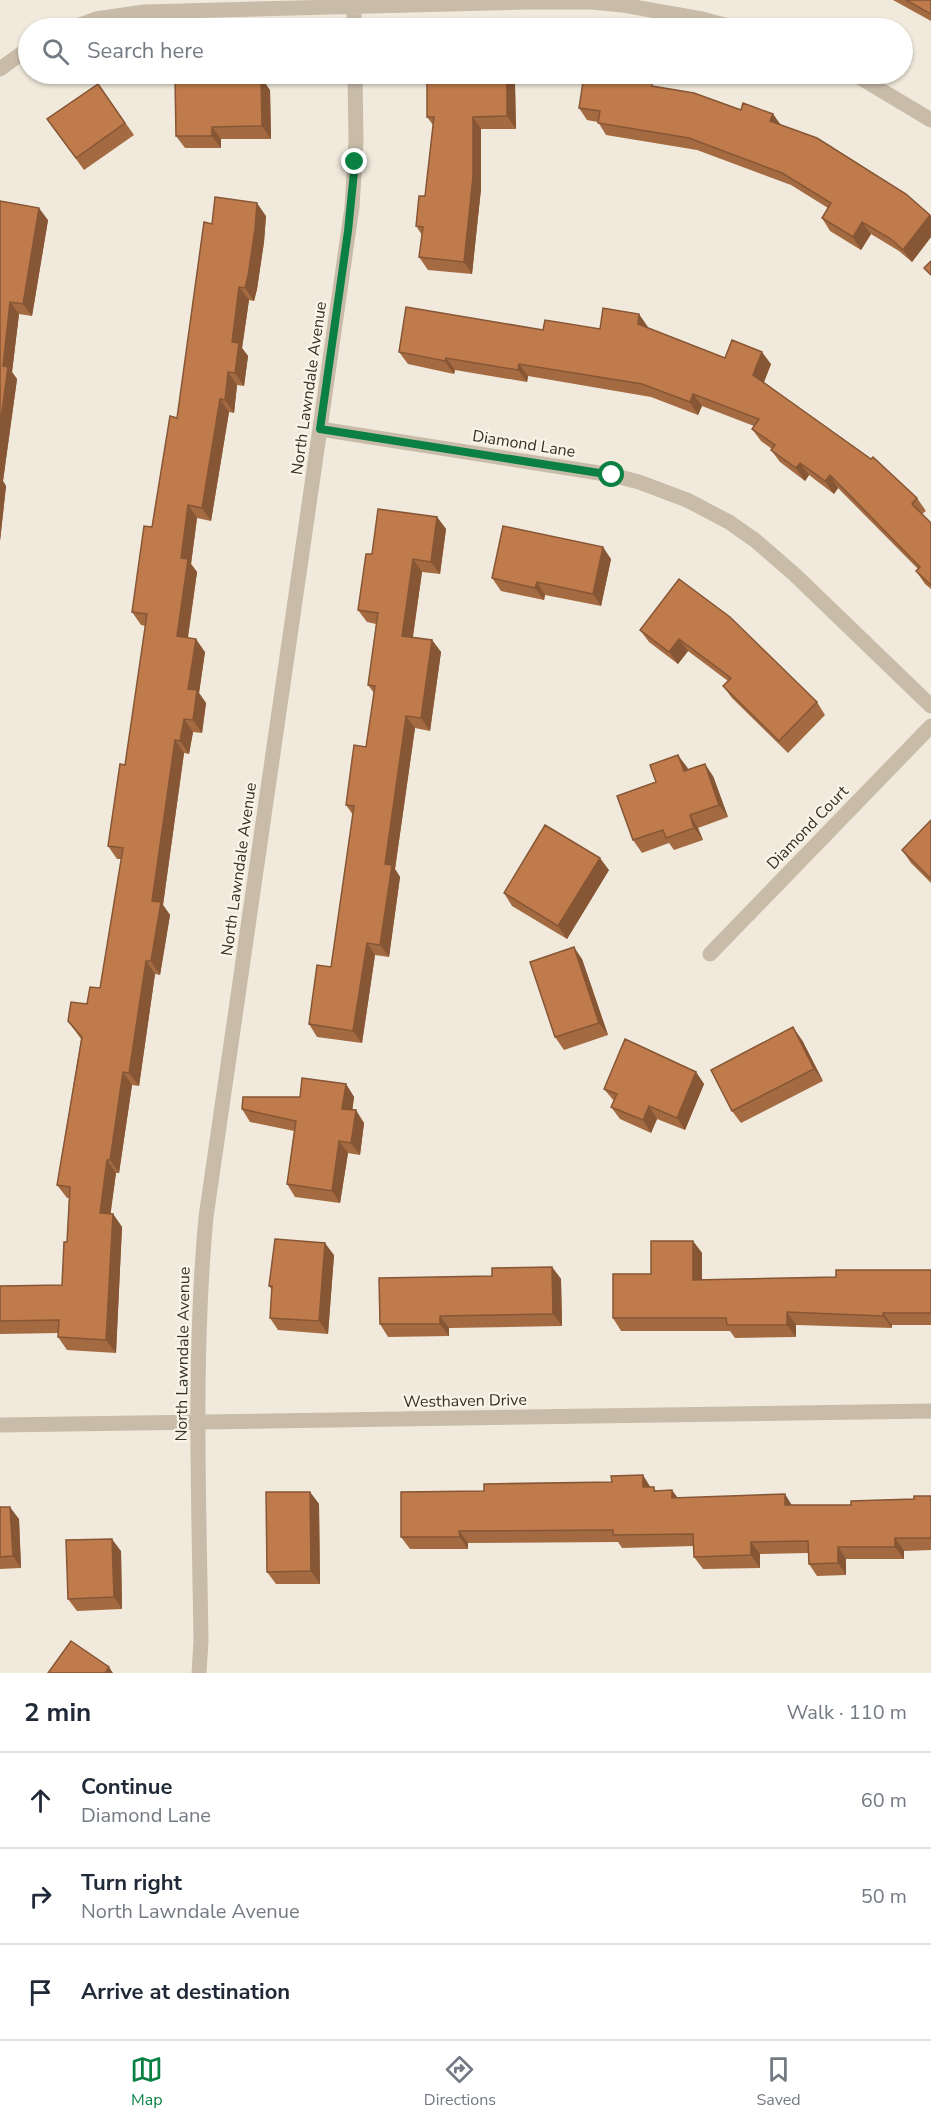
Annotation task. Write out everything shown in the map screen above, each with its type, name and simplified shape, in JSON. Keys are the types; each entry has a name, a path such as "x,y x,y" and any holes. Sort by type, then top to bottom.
{"street":[{"path":"103,18 144,12 354,3 526,2 591,2 623,5 695,18"},
{"path":"0,69 18,56"},
{"name":"North Lawndale Avenue","path":"199,1673 201,1641 197,1355 199,1286 206,1217 352,207 356,141 355,84"},
{"path":"871,84 931,120"},
{"name":"Diamond Lane","path":"320,429 601,473 639,482 687,500 729,522 769,552 931,706"},
{"name":"Diamond Court","path":"710,954 931,726"},
{"name":"Westhaven Drive","path":"0,1425 931,1411"}],"building":[{"path":"906,0 931,0 931,14"},
{"path":"98,84 125,123 76,158 47,119"},
{"path":"175,84 261,84 262,126 212,127 212,136 176,136"},
{"path":"427,84 507,84 507,116 473,117 473,177 464,262 419,257 423,227 416,226 419,196 425,196 434,117 427,117"},
{"path":"583,84 652,84 652,86 694,93 741,110 743,103 773,114 770,121 817,138 906,194 930,215 903,250 891,239 862,222 853,237 822,218 831,203 782,173 689,138 598,123 600,111 579,108"},
{"path":"215,197 257,203 248,276 245,288 239,287 232,342 239,343 235,373 228,372 225,400 220,399 202,508 188,505 181,558 188,559 177,636 196,639 188,689 197,690 193,720 184,719 180,741 175,740 152,901 161,902 151,961 146,961 129,1073 123,1072 110,1160 107,1160 100,1213 113,1214 106,1340 58,1337 59,1320 0,1321 0,1286 62,1285 70,1187 57,1185 82,1037 68,1021 71,1002 87,1004 90,987 100,988 123,848 108,846 120,764 125,765 147,614 132,612 144,526 152,527 170,416 177,418 204,222 212,224"},
{"path":"0,201 39,208 23,304 10,302 3,366 8,367 0,427"},
{"path":"931,261 931,275 924,268"},
{"path":"406,307 543,330 545,320 600,329 603,308 639,314 638,324 725,358 732,340 762,352 753,375 871,459 873,457 917,498 912,504 931,523 931,585 916,571 920,567 830,475 825,481 800,463 796,468 771,450 775,445 752,429 759,419 693,394 690,402 642,384 519,364 518,370 446,358 445,361 399,352"},
{"path":"378,509 437,517 431,562 413,559 402,636 432,640 421,718 406,716 385,864 392,865 380,945 367,943 353,1031 309,1024 317,965 331,967 354,806 346,805 354,745 366,747 375,686 368,685 378,613 358,610 366,554 372,554"},
{"path":"503,526 603,547 593,594 537,582 535,588 492,578"},
{"path":"679,579 730,617 817,702 779,741 723,686 731,678 679,639 669,652 640,630"},
{"path":"678,755 684,771 705,764 719,805 690,815 694,828 666,838 663,830 633,840 617,796 656,782 650,765"},
{"path":"931,820 931,879 902,850"},
{"path":"545,825 600,858 558,926 504,893"},
{"path":"574,947 599,1023 555,1037 530,962"},
{"path":"793,1027 814,1069 732,1111 711,1070"},
{"path":"625,1039 696,1072 677,1118 649,1106 643,1120 611,1107 617,1094 604,1089"},
{"path":"302,1078 346,1084 342,1109 356,1110 351,1143 339,1141 332,1191 287,1184 296,1121 242,1109 243,1097 300,1097"},
{"path":"275,1239 325,1243 319,1321 270,1318 272,1286 269,1286"},
{"path":"651,1241 693,1241 693,1280 836,1277 836,1270 931,1270 931,1313 883,1313 883,1316 787,1312 787,1325 727,1325 726,1318 613,1318 613,1274 651,1274"},
{"path":"552,1267 553,1314 440,1316 440,1324 380,1324 379,1278 492,1276 492,1268"},
{"path":"643,1475 643,1487 654,1487 654,1491 672,1490 672,1498 785,1494 785,1505 851,1505 851,1501 914,1499 914,1496 931,1496 931,1538 895,1538 895,1547 838,1547 838,1563 809,1564 808,1541 751,1542 751,1555 694,1557 693,1534 613,1535 613,1530 459,1531 460,1537 401,1537 401,1492 484,1491 484,1484 612,1482 611,1476"},
{"path":"266,1492 310,1492 311,1571 267,1572"},
{"path":"0,1507 10,1507 13,1556 0,1557"},
{"path":"112,1539 114,1597 68,1599 66,1540"},
{"path":"71,1641 109,1667 105,1673 48,1673"}],"route":[{"path":"355,162 352,207 320,429 612,475"}]}
